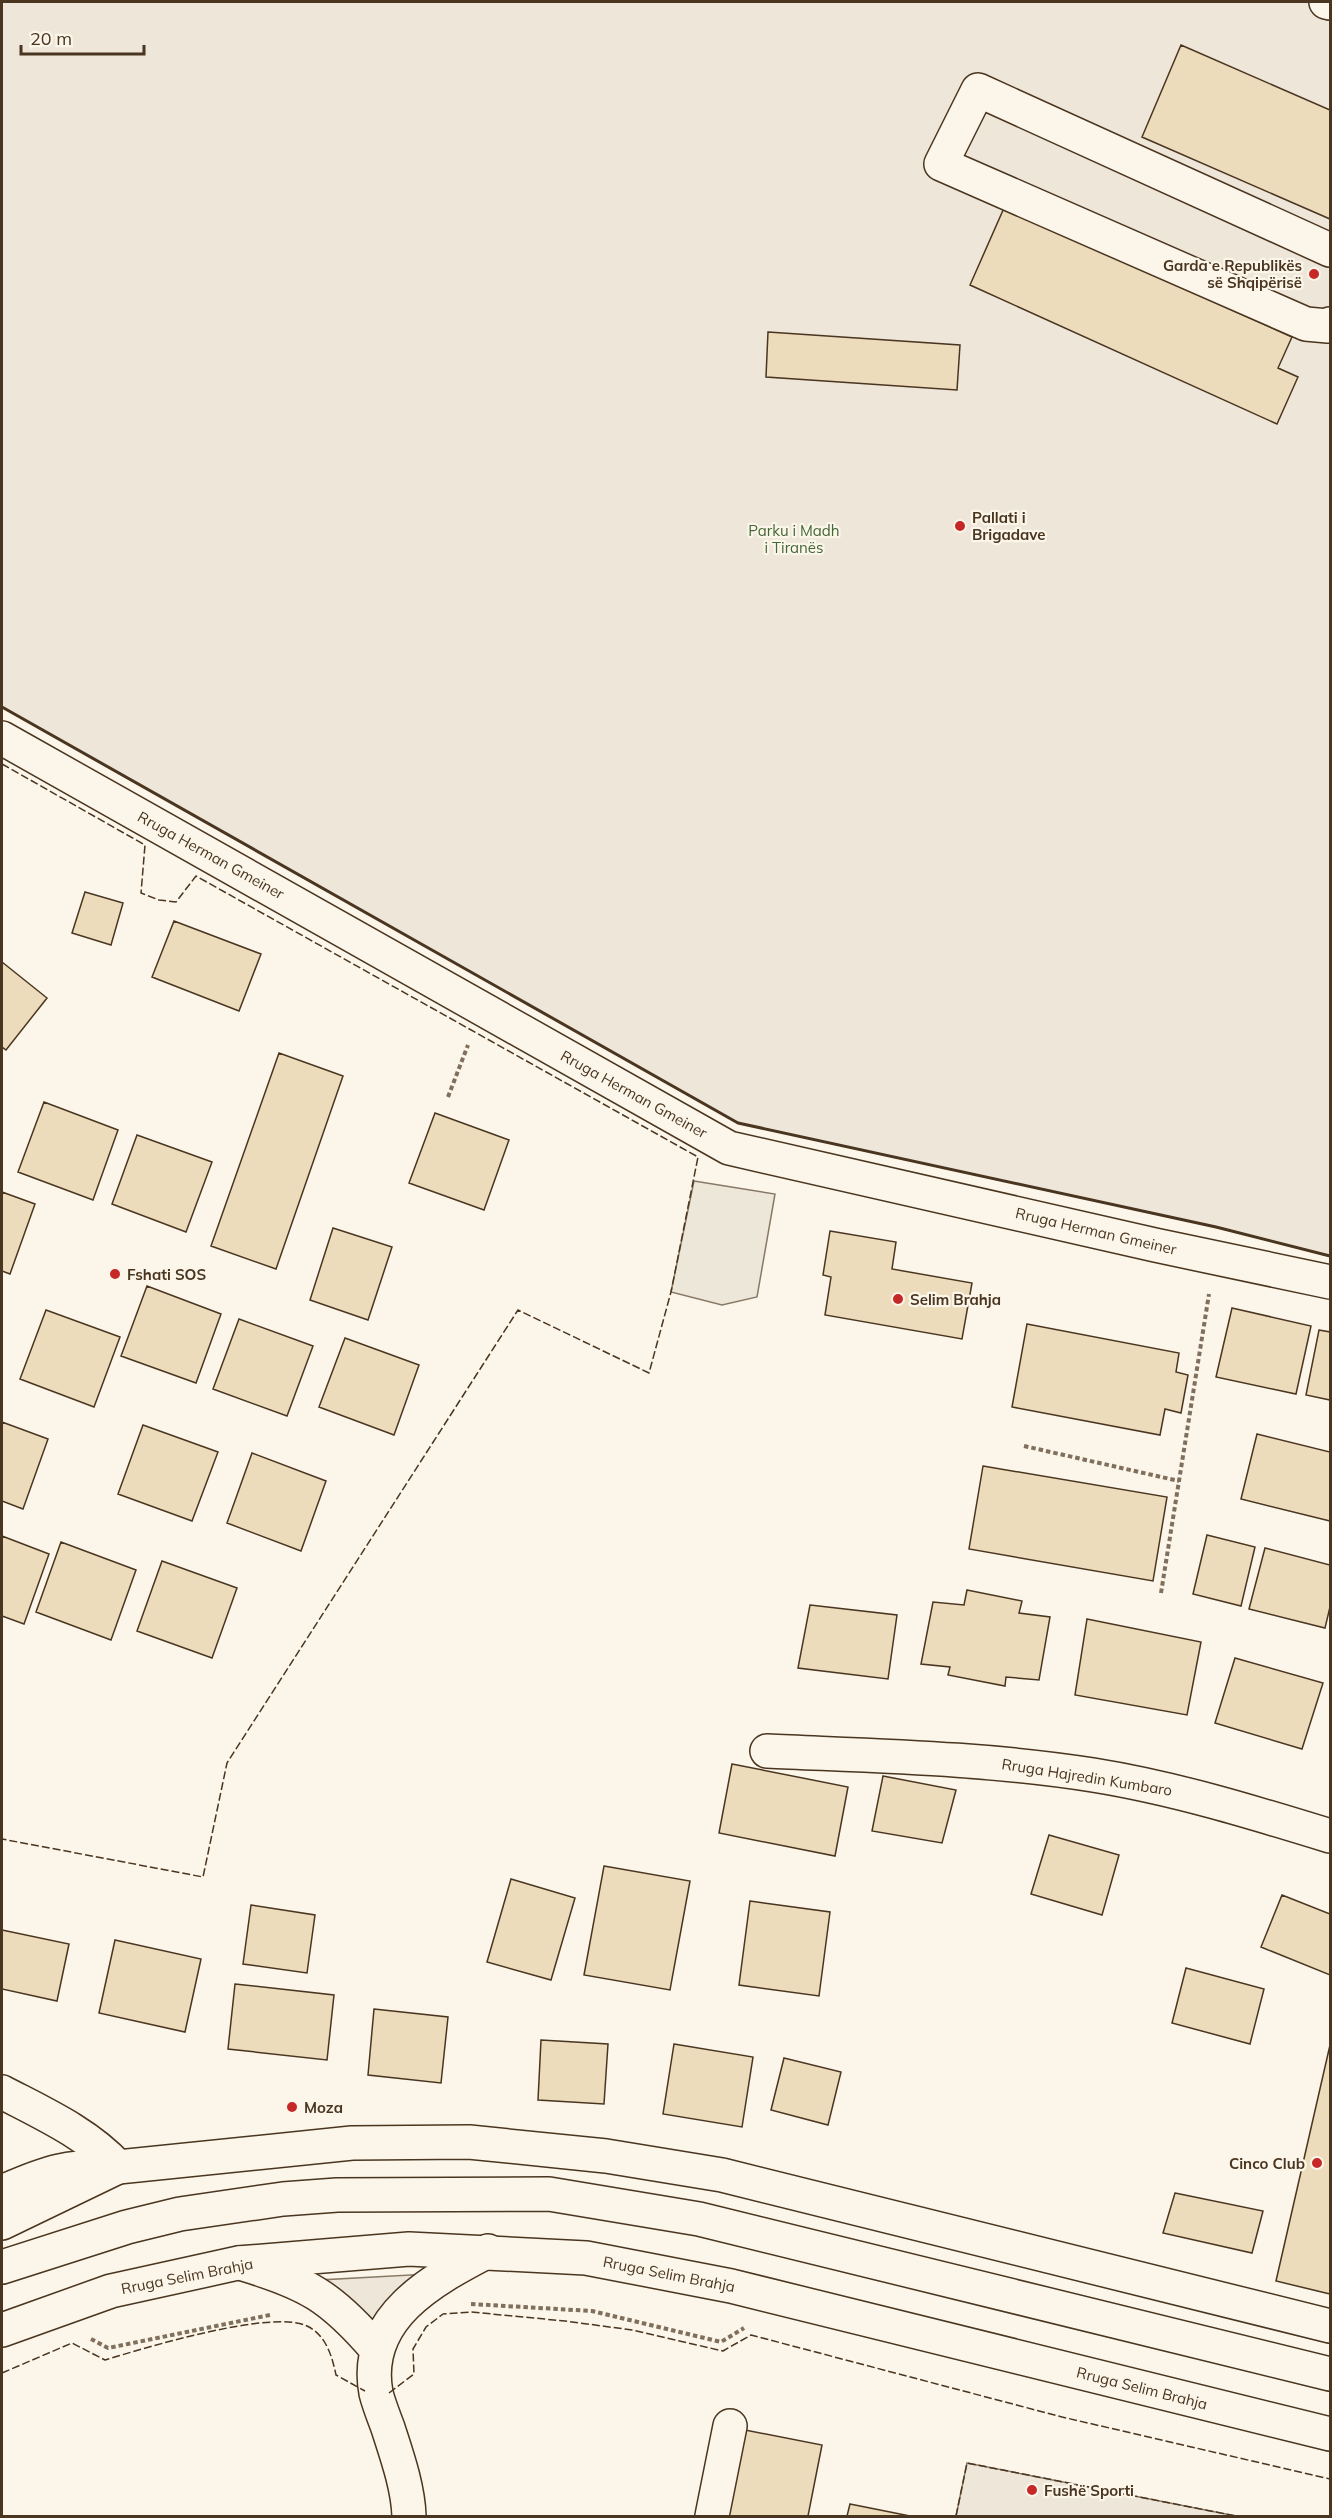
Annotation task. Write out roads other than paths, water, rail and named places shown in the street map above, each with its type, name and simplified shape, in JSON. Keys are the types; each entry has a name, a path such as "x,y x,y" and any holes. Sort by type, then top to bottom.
{"street":[{"path":"1326,2 1330,3"},
{"path":"1330,250 978,90 941,164 1306,324 1328,326 1330,324"},
{"name":"Rruga Herman Gmeiner","path":"2,738 729,1148 1330,1282"},
{"name":"Rruga Hajredin Kumbaro","path":"766,1751 999,1763 1094,1775 1189,1794 1330,1836"},
{"path":"2,2092 68,2128 104,2152 118,2167"},
{"path":"2,2192 51,2171 86,2166 118,2167 352,2143 469,2142 606,2156 722,2175 1330,2326"},
{"path":"2,2223 118,2167"},
{"path":"2,2267 127,2227 169,2217 283,2199 337,2195 549,2194 699,2219 1330,2374"},
{"name":"Rruga Selim Brahja","path":"2,2330 111,2291 238,2263 409,2249 488,2251 586,2258 731,2286 1330,2434"},
{"path":"409,2517 398,2457 376,2393 377,2350 386,2329 404,2306 441,2276 488,2251"},
{"path":"238,2263 283,2276 315,2291 342,2311 377,2350"},
{"path":"712,2517 730,2426"}],"place":[{"name":"Garda e Republikës së Shqipërisë","path":"1314,274"},
{"name":"Pallati i Brigadave","path":"960,526"},
{"name":"Fshati SOS","path":"115,1274"},
{"name":"Selim Brahja","path":"898,1299"},
{"name":"Moza","path":"292,2107"},
{"name":"Cinco Club","path":"1317,2163"},
{"name":"Fushë Sporti","path":"1032,2490"}],"park label":[{"name":"Parku i Madh i Tiranës","path":"794,538"}]}
